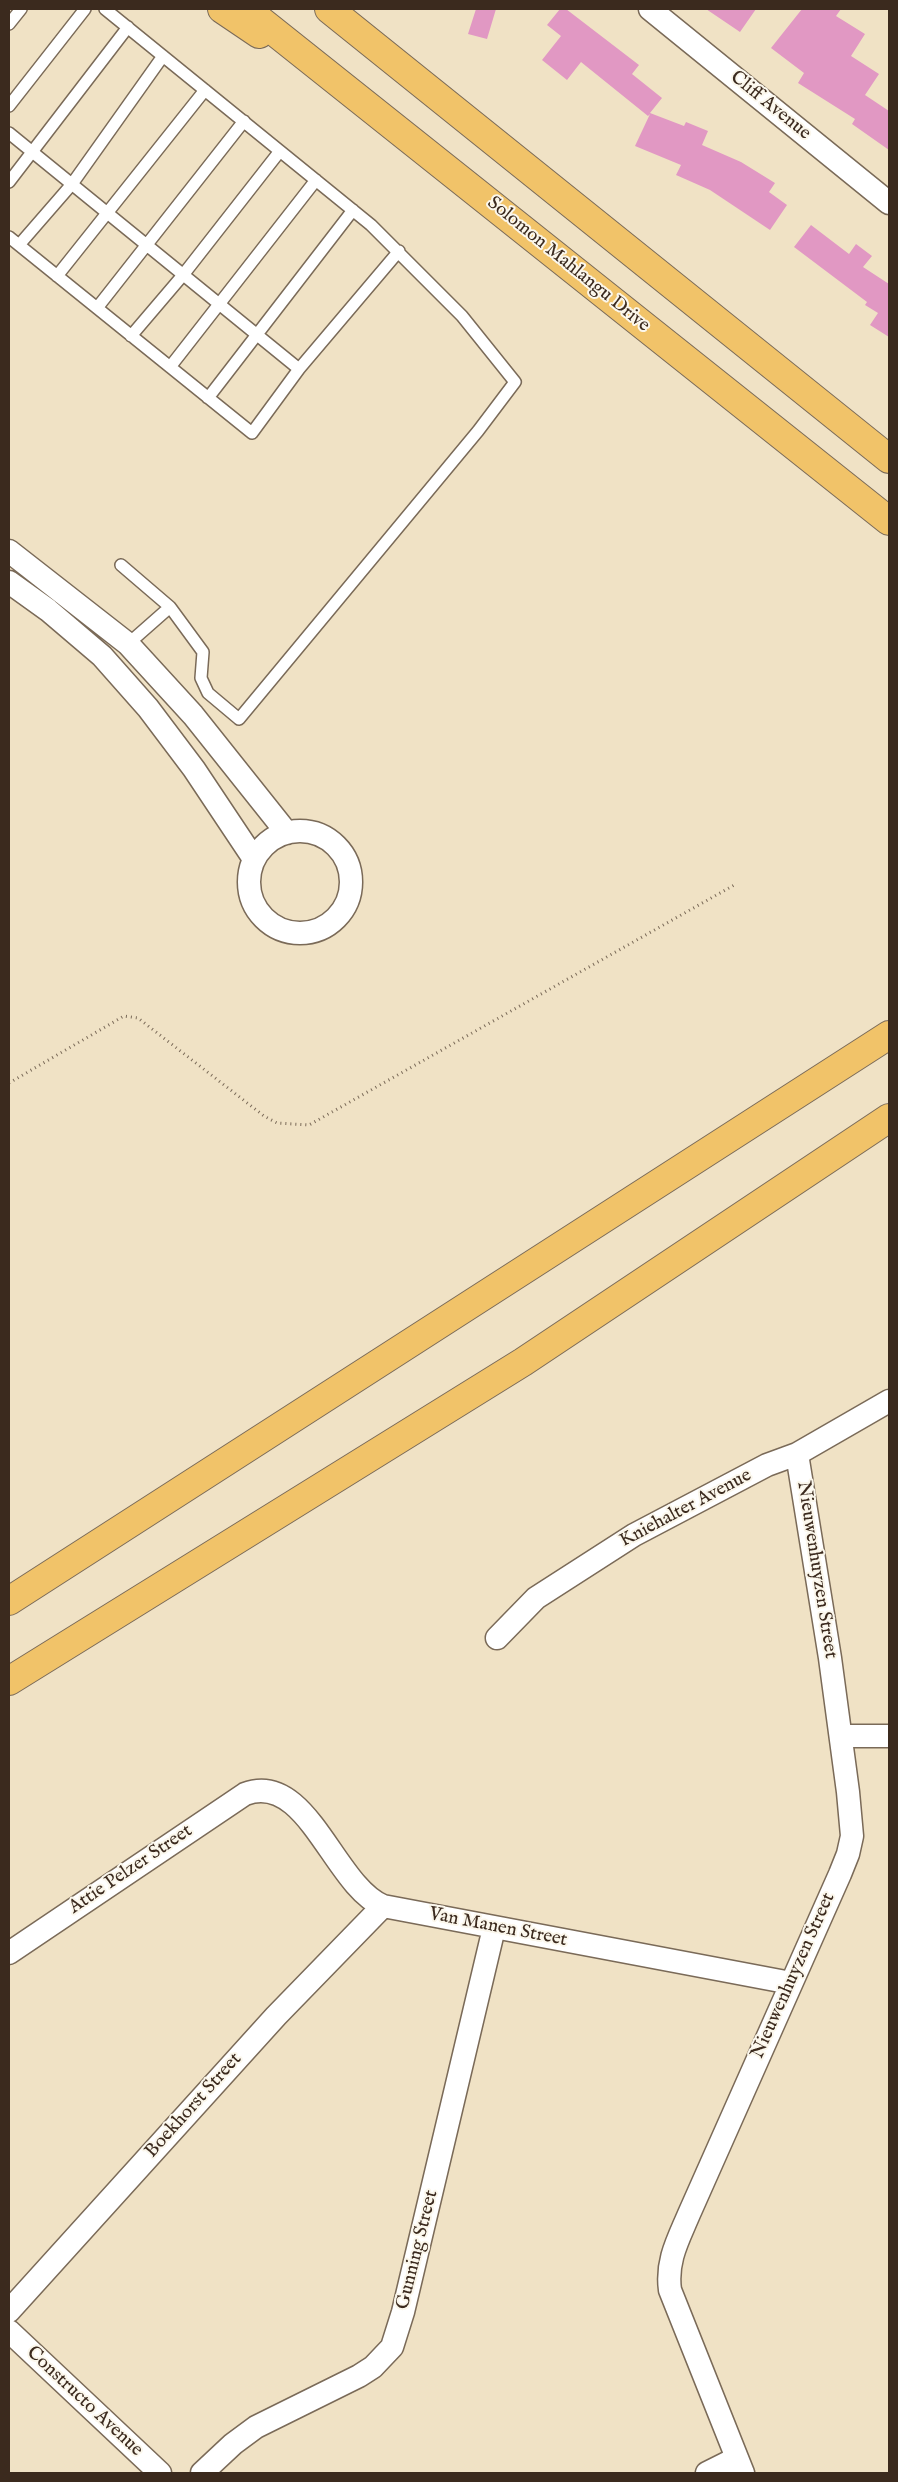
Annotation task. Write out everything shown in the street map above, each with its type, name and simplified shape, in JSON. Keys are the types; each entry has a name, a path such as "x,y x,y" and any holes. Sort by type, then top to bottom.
{"main road":[{"path":"222,9 426,152"},
{"name":"Solomon Mahlangu Drive","path":"246,9 889,521"},
{"path":"329,9 889,459"},
{"path":"9,1600 889,1035"},
{"path":"9,1681 523,1362 889,1118"}],"street":[{"name":"Cliff Avenue","path":"650,9 889,203"},
{"path":"9,552 128,644 193,715 287,833"},
{"path":"9,582 48,610 102,656 148,708 194,768 254,859"},
{"path":"302,831 316,833 335,845 348,863 352,880 349,898 341,913 328,925 312,932 294,933 278,928 264,918 254,905 249,889 250,873 254,859 273,838 287,833 302,831"},
{"name":"Kniehalter Avenue","path":"497,1638 536,1598 634,1535 768,1466 797,1454 889,1401"},
{"name":"Nieuwenhuyzen Street","path":"740,2466 670,2290 668,2272 673,2252 689,2214 848,1854 852,1836 841,1736 797,1454"},
{"path":"841,1736 889,1736"},
{"name":"Van Manen Street","path":"254,1790 273,1792 294,1803 364,1894 383,1906 790,1983"},
{"name":"Attie Pelzer Street","path":"9,1953 245,1794 254,1790"},
{"name":"Boekhorst Street","path":"9,2311 276,2016 383,1906"},
{"name":"Gunning Street","path":"202,2473 233,2444 256,2427 359,2376 373,2367 392,2347 413,2270 494,1928"},
{"name":"Constructo Avenue","path":"9,2331 160,2473"},
{"path":"707,2473 740,2466"}],"lane":[{"path":"9,24 21,9"},
{"path":"9,106 85,9"},
{"path":"105,9 353,210 399,251 462,316 515,382 478,431 239,719 208,693 201,678 203,652 170,607 121,565"},
{"path":"9,182 128,27"},
{"path":"19,246 72,184 164,56"},
{"path":"57,276 206,90"},
{"path":"97,308 244,121"},
{"path":"9,133 299,369"},
{"path":"131,336 183,275 280,151"},
{"path":"170,367 316,180"},
{"path":"208,398 258,336 353,210"},
{"path":"9,237 252,433 299,369 399,251"},
{"path":"128,644 170,607"}],"path":[{"path":"9,1083 124,1016 138,1018 264,1116 277,1123 309,1125 736,884"}],"building":[{"path":"476,9 496,9 487,39 468,34"},
{"path":"560,9 566,9 639,65 632,74 662,98 650,113 684,126 686,122 708,131 702,145 741,162 775,183 769,192 787,205 770,230 710,190 676,175 681,165 635,146 650,114 648,116 581,62 567,80 542,60 561,36 547,25"},
{"path":"706,9 756,9 740,32"},
{"path":"802,9 841,9 836,16 865,34 851,56 879,74 865,95 889,111 889,150 852,124 855,119 798,83 804,73 771,48"},
{"path":"811,225 849,254 856,244 872,256 863,267 889,284 889,337 870,325 878,313 865,305 867,302 794,247"}]}
